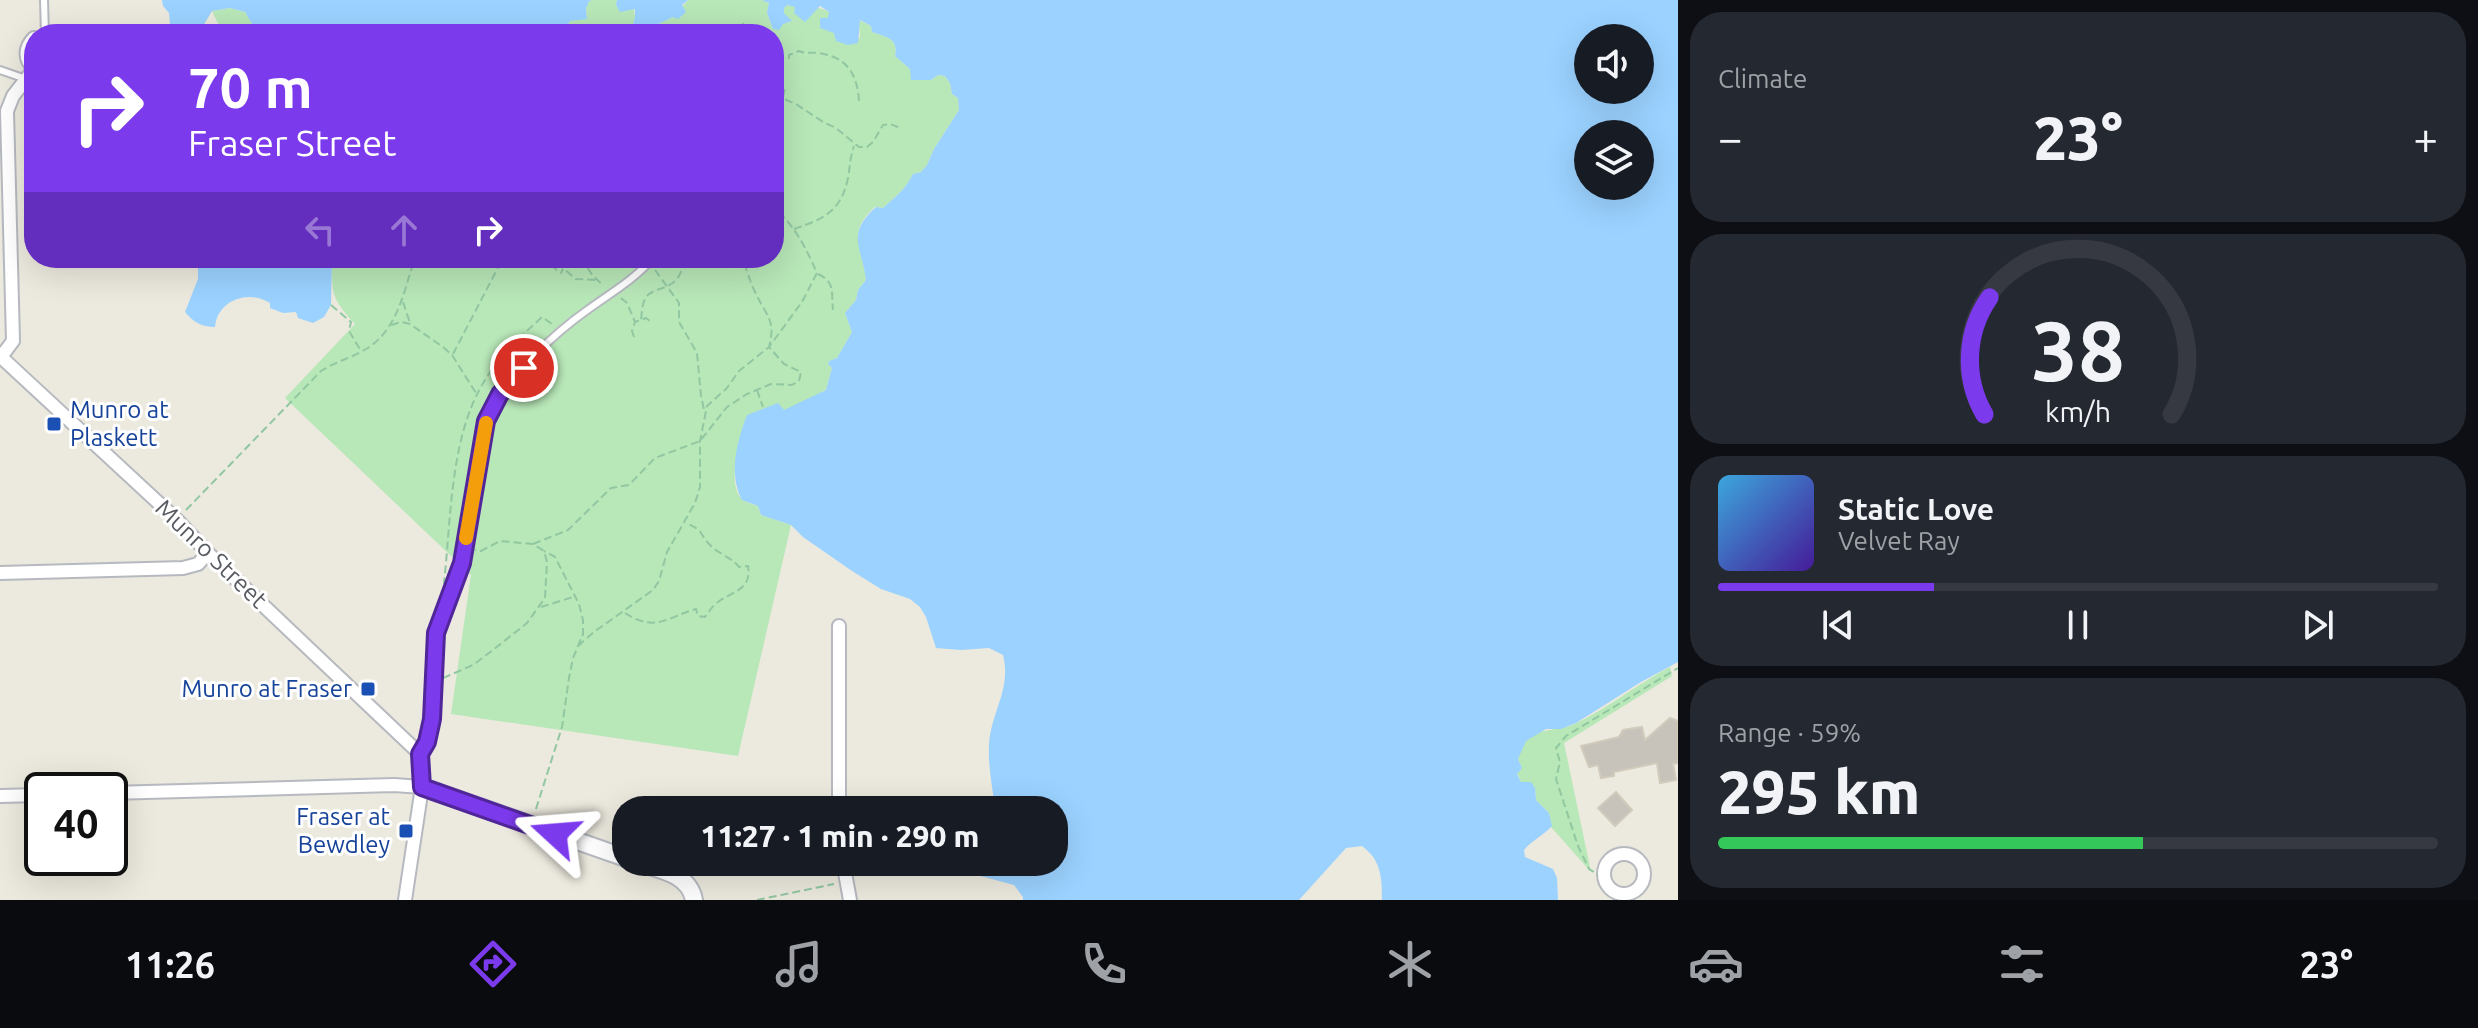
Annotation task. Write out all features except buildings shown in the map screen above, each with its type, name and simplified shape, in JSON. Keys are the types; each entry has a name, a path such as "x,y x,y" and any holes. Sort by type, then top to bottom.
{"street":[{"path":"0,356 13,341 7,111 24,81"},
{"name":"Munro Street","path":"0,356 177,520 420,754"},
{"path":"0,573 183,568 198,564 208,553"},
{"path":"839,626 839,796"},
{"path":"405,900 422,787 420,754"},
{"path":"128,792 394,785 422,787 612,853"},
{"path":"0,796 24,795"},
{"path":"1619,854 1630,855 1642,865 1643,880 1638,889 1611,896 1604,878 1607,863 1619,854"},
{"path":"677,876 692,894"},
{"path":"845,876 850,900"}],"lane":[{"path":"44,0 45,24"},
{"path":"0,70 24,72"},
{"path":"420,754 430,731 436,633 454,588 465,547 479,455 486,421 493,405 511,381 560,331 641,268"}],"path":[{"path":"789,59 789,55 799,51 805,54 820,53 844,61 857,86 859,101"},
{"path":"784,99 836,128 854,145 862,148 870,145 883,125 898,127"},
{"path":"793,229 829,215 840,201 854,145"},
{"path":"784,216 817,273 830,281 833,310"},
{"path":"177,520 307,384 334,363 361,352 377,341 397,316 411,268"},
{"path":"452,355 498,268"},
{"path":"554,268 561,273 563,268 576,279 597,280"},
{"path":"588,268 597,280 627,303 635,322 634,337"},
{"path":"655,268 679,303 679,322 697,353 705,411"},
{"path":"641,319 644,300 648,295 668,287 682,273 682,268"},
{"path":"746,268 772,323 769,347"},
{"path":"578,646 653,590 659,581 667,552 695,503 700,487 700,441 707,406 727,388 739,371 769,347 802,302 817,273"},
{"path":"403,298 410,324"},
{"path":"331,305 351,322 349,331 361,352"},
{"path":"635,322 646,318 650,321"},
{"path":"390,325 401,322 410,324 452,355 477,394"},
{"path":"465,547 481,551 500,541 533,544 568,530 611,488 629,485 655,458 700,441 727,407 771,384 792,385 799,381 801,372 784,364 769,347"},
{"path":"757,390 763,407"},
{"path":"624,613 642,621 662,623 696,609 698,616 705,617 714,604 737,593 747,583 748,566 739,567 734,560 709,544 702,530 685,522"},
{"path":"531,826 562,727 569,678 583,634 583,620 575,596 555,557 533,544"},
{"path":"434,682 473,665 527,623 545,598 547,562 544,551"},
{"path":"540,607 575,596"},
{"path":"1604,878 1589,869 1578,846 1556,779 1560,762 1556,748 1566,736 1678,668"},
{"path":"757,900 846,881"}],"green space":[{"path":"617,0 616,6 634,9 633,24 568,24 587,18 589,1"},
{"path":"688,0 762,0 769,3 767,13 771,24 658,24 673,17"},
{"path":"787,5 814,7 829,12 827,30 860,38 859,20 871,26 872,32 893,42 895,56 916,73 931,80 938,75 945,76 952,94 958,98 959,110 927,165 921,172 913,174 903,189 883,208 875,207 861,225 858,241 866,280 845,313 852,332 837,358 829,361 832,368 826,390 743,428 735,463 737,491 744,501 758,506 761,515 791,525 738,756 451,714 471,575 285,398 355,324 337,300 332,268 784,268 784,24 777,24"},
{"path":"230,8 245,12 252,24 218,24 212,11"},
{"path":"1670,667 1672,676 1564,743 1591,872 1551,827 1549,813 1536,800 1535,788 1521,782 1517,773 1522,768 1518,759 1522,747 1535,734 1585,719"}],"water":[{"path":"162,0 593,0 589,1 586,9 587,19 570,21 568,24 252,24 245,12 230,8 212,11 204,24 170,24 169,13"},
{"path":"617,0 688,0 682,5 686,12 678,19 673,17 658,24 633,24 635,9 620,12"},
{"path":"762,0 1678,0 1678,662 1576,723 1561,729 1546,729 1526,741 1518,759 1522,768 1517,774 1521,782 1531,782 1536,800 1549,813 1552,826 1530,843 1524,850 1525,857 1553,869 1557,878 1558,900 1382,900 1379,870 1373,857 1362,846 1346,848 1299,900 1023,900 1014,885 980,876 1068,876 1068,796 993,796 989,747 1005,679 1003,655 989,648 936,648 920,607 852,571 791,525 761,515 758,506 742,500 735,479 737,446 747,415 778,403 784,410 826,390 832,368 829,361 837,358 852,332 845,313 866,280 858,241 861,225 876,207 883,208 903,189 913,174 921,172 927,165 959,110 958,98 952,94 945,76 911,80 910,69 895,56 893,42 872,32 871,26 860,20 858,43 848,45 836,41 834,33 820,28 820,18 828,18 829,12 820,6 805,22 794,13 795,7 787,5 784,13 792,21 771,24 767,13 769,3"},
{"path":"198,268 332,268 331,305 324,317 313,323 298,318 296,312 283,313 270,308 270,303 262,299 244,297 221,310 215,327 202,325 185,312 198,279"}],"slow traffic":[{"path":"466,538 486,423"}],"place":[{"name":"Munro at Plaskett","path":"54,424"},
{"name":"Munro at Fraser","path":"368,689"},
{"name":"Fraser at Bewdley","path":"406,831"}],"route":[{"path":"524,368 500,394 486,421 462,563 434,641 432,719 420,761 422,787 555,834"}]}
